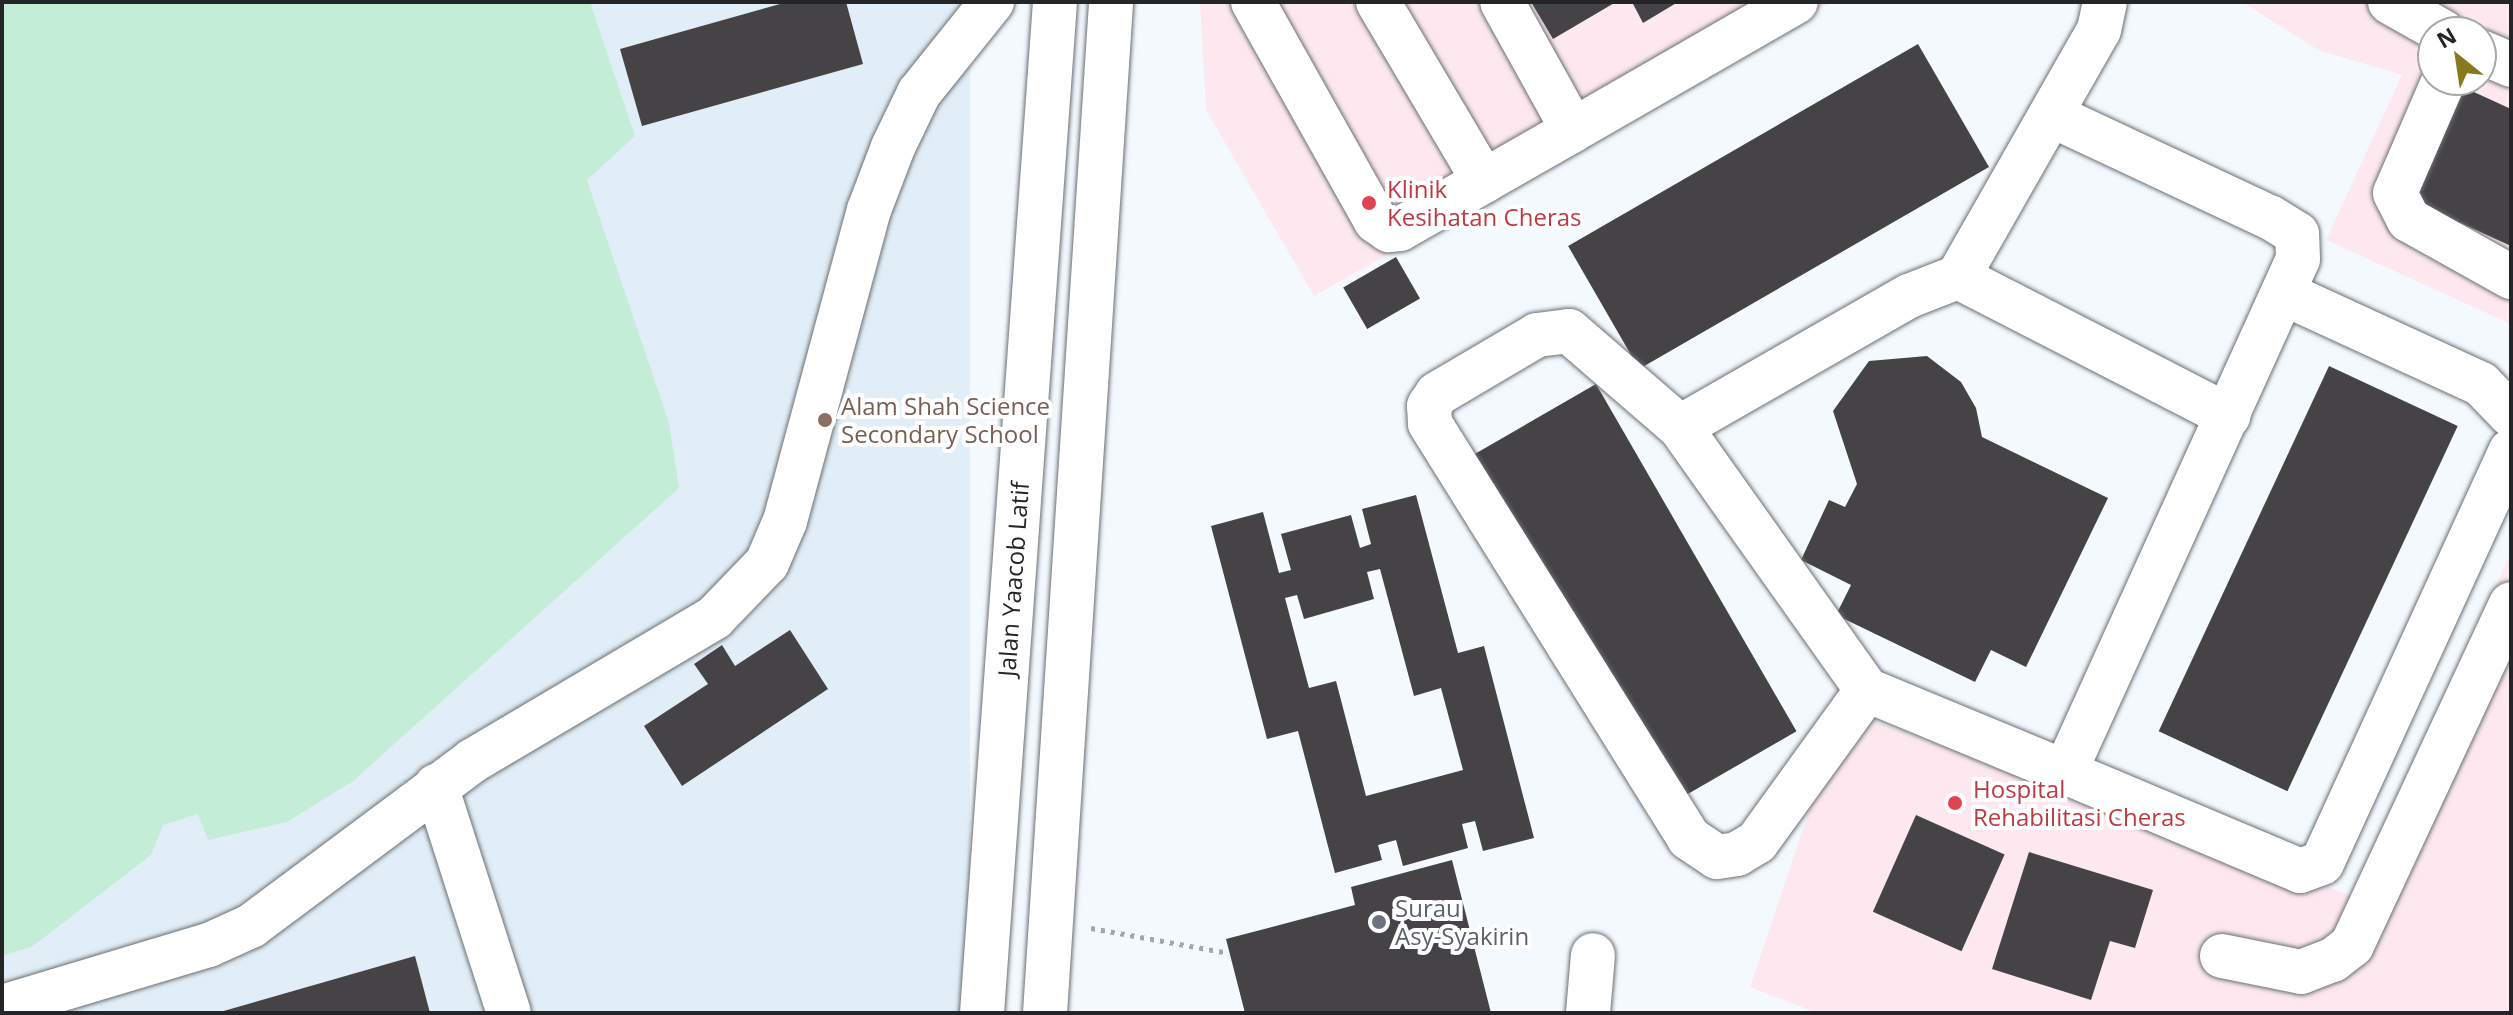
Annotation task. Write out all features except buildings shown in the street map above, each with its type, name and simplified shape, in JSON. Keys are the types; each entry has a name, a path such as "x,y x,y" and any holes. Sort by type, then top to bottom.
{"main road":[{"path":"2,1007 209,945 251,926 436,786 714,618 767,563 785,521 869,210 893,147 919,93 992,2"},
{"name":"Jalan Yaacob Latif","path":"982,1013 1055,2"},
{"path":"1045,1013 1111,2"},
{"path":"1253,2 1376,221 1389,230 1400,229 1796,2"},
{"path":"1378,2 1484,181"},
{"path":"1502,2 1573,130"},
{"path":"1680,427 1909,296 1958,277 2099,30 2105,2"},
{"path":"2390,2 2417,17"},
{"path":"2437,96 2395,193 2409,220 2511,277"},
{"path":"2051,115 2297,234 2298,259 2065,772"},
{"path":"1958,277 2228,416"},
{"path":"2283,293 2481,384 2511,415"},
{"path":"1867,690 1757,842 1737,854 1717,857 1689,838 1430,423 1429,406 1437,394 1537,335 1569,331 1680,427 1867,690 2300,871 2322,863 2511,451"},
{"path":"2222,956 2301,972 2333,960 2352,945 2511,604"},
{"path":"436,786 509,1013"},
{"path":"1588,1013 1593,955"}],"path":[{"path":"1113,932 1229,953"}],"shaded area":[{"path":"2,2 970,2 970,1013 2,1013"},
{"name":"Klinik Kesihatan Cheras","path":"1200,2 1832,2 1314,296 1206,110"},
{"path":"2242,2 2511,2 2511,324 2326,240 2402,75 2318,50"},
{"name":"Hospital Rehabilitasi Cheras","path":"2511,553 2511,1013 1817,1013 1750,987 1843,710 2352,896"}],"green space":[{"path":"2,2 590,2 635,136 587,180 669,423 679,488 353,781 287,822 208,840 198,814 163,825 151,855 33,946 2,956"}],"place":[{"name":"Klinik Kesihatan Cheras","path":"1369,203"},
{"name":"Alam Shah Science Secondary School","path":"825,420"},
{"name":"Hospital Rehabilitasi Cheras","path":"1955,803"},
{"name":"Surau Asy-Syakirin","path":"1379,922"}]}
